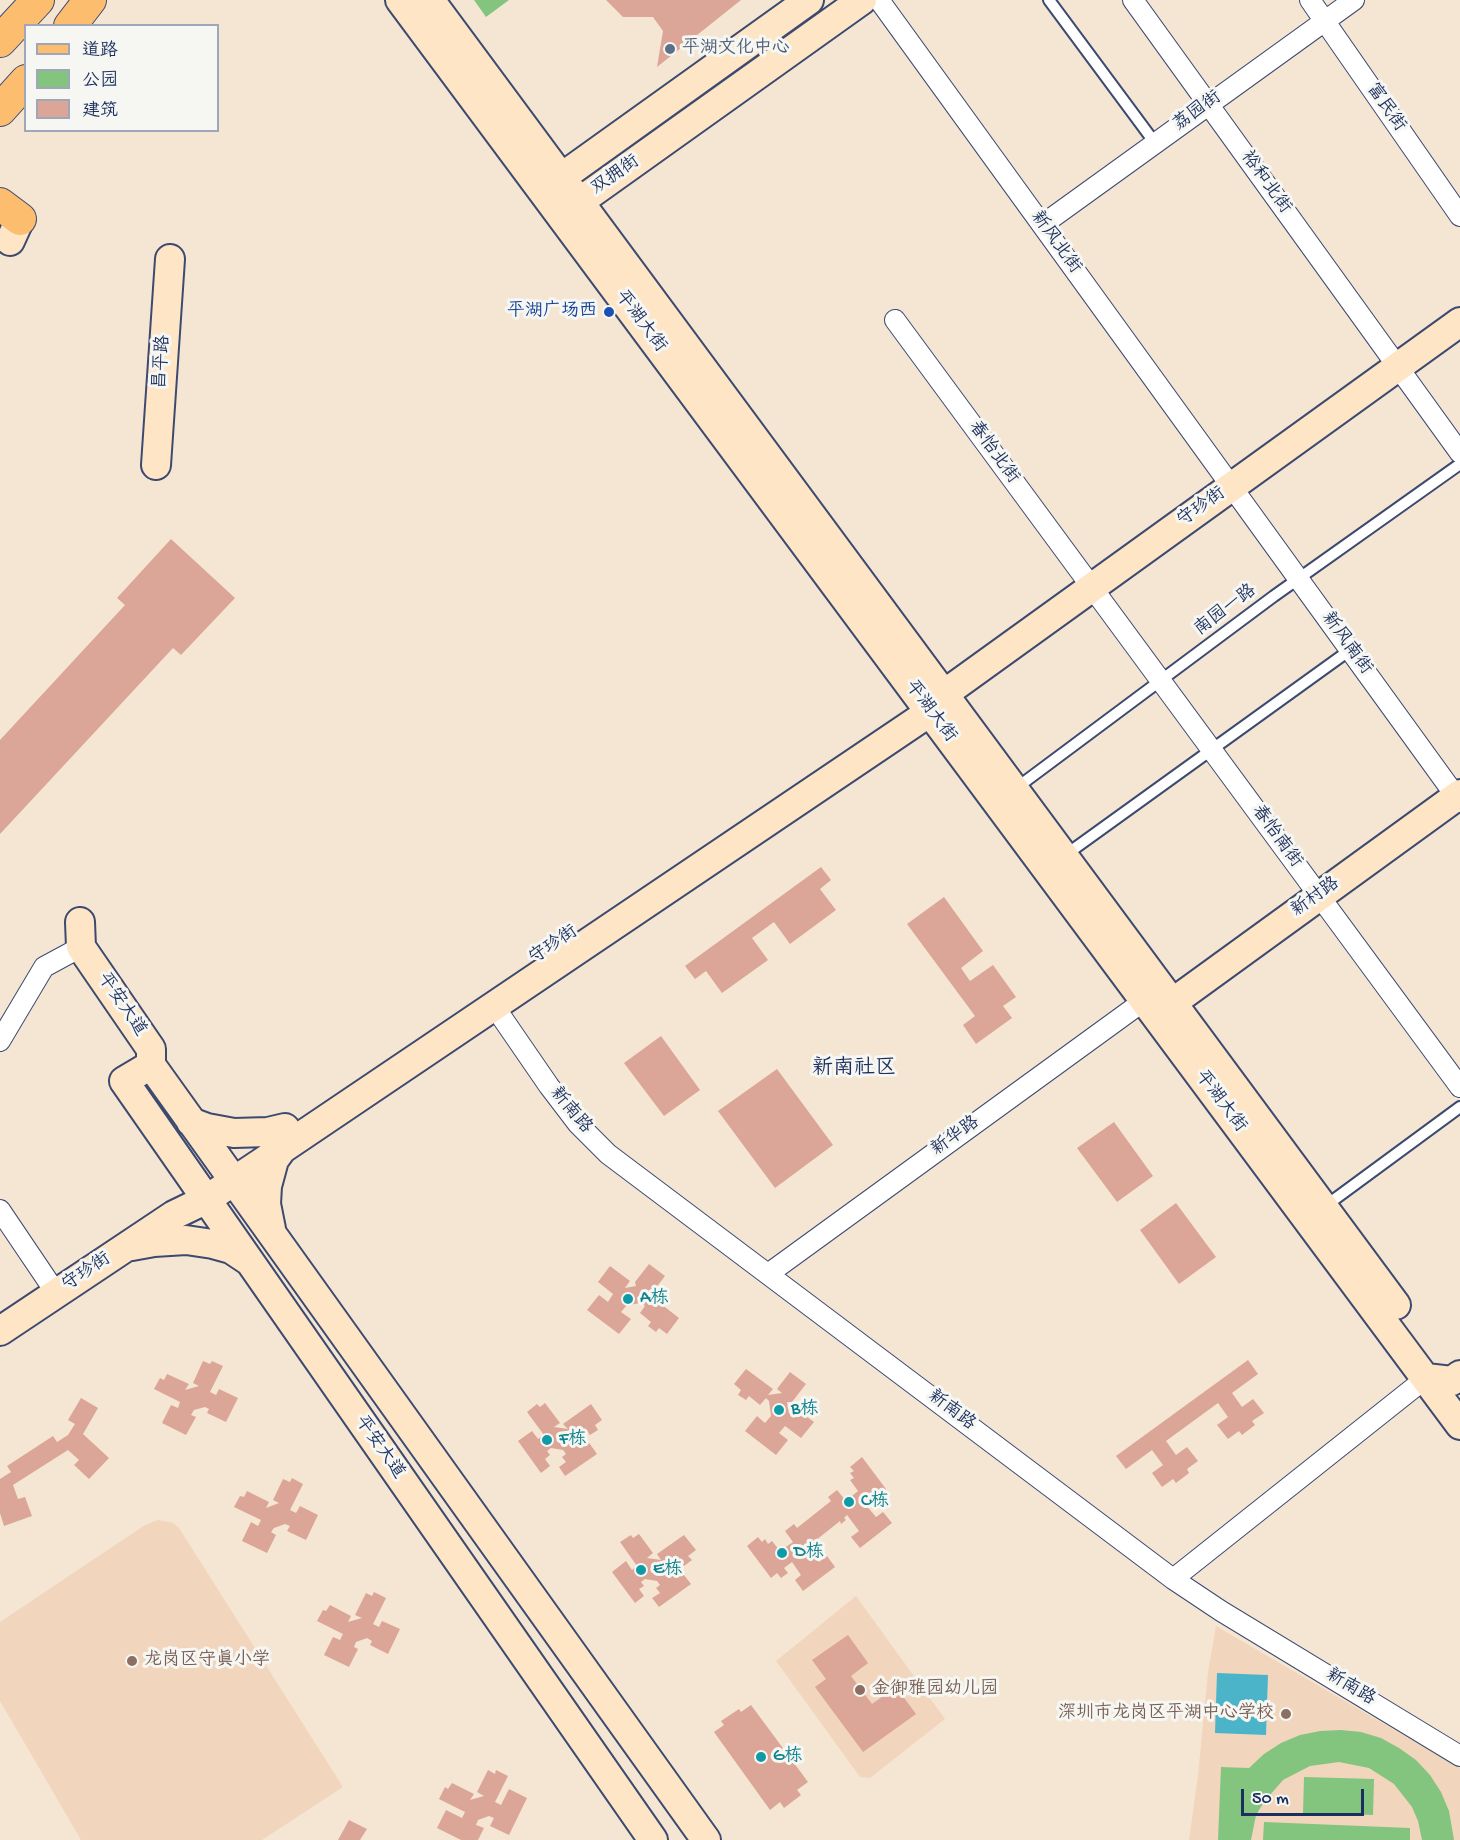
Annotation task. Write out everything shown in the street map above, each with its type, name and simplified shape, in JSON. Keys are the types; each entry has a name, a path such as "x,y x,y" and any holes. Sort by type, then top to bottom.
{"main road":[{"path":"0,41 38,0"},
{"path":"72,24 90,0"},
{"path":"0,110 24,83"}],"street":[{"name":"平湖大街","path":"400,0 552,184 579,202 931,701 1014,789 1064,856 1158,1001 1324,1208 1449,1381 1460,1425"},
{"name":"平湖大街","path":"430,0 552,184 931,701 1449,1381"},
{"name":"双拥街","path":"552,184 809,0"},
{"name":"双拥街","path":"579,202 862,0"},
{"name":"新风北街","path":"879,0 1231,486"},
{"name":"裕和北街","path":"1133,0 1460,453"},
{"name":"富民街","path":"1311,0 1460,216"},
{"name":"荔园街","path":"1042,225 1354,0"},
{"name":"昌平路","path":"156,465 170,259"},
{"name":"春怡北街","path":"895,320 1092,587"},
{"name":"守珍街","path":"0,1331 174,1215 229,1175 494,1006 1092,587 1460,322"},
{"name":"新风南街","path":"1231,486 1459,798"},
{"name":"春怡南街","path":"1092,587 1460,1087"},
{"name":"守珍街","path":"284,1139 931,701"},
{"name":"新村路","path":"1158,1001 1319,896 1459,798"},
{"path":"0,1041 44,967 81,935"},
{"name":"平安大道","path":"81,935 151,1048 151,1065 706,1840"},
{"name":"新华路","path":"768,1274 1158,1001"},
{"name":"新南路","path":"494,1006 578,1124 608,1154 1173,1579 1221,1611 1460,1756"},
{"name":"平安大道","path":"151,1065 124,1081 653,1840"},
{"path":"191,1122 207,1128 234,1132 268,1132 284,1139 274,1160 267,1186 266,1204 272,1234"},
{"path":"0,1210 56,1293"},
{"path":"124,1248 154,1242 186,1240 231,1249 249,1261"},
{"path":"1173,1579 1449,1381"}],"lane":[{"path":"1049,0 1155,143"},
{"name":"南园一路","path":"1014,789 1298,579 1460,464"},
{"path":"1064,856 1350,650"},
{"path":"1324,1208 1460,1107"}],"shaded area":[{"name":"龙岗区守真小学","path":"158,1520 173,1523 179,1528 343,1787 262,1840 81,1840 0,1701 0,1622 145,1525"},
{"name":"金御雅园幼儿园","path":"856,1596 945,1719 870,1778 860,1777 776,1661"},
{"name":"深圳市龙岗区平湖中心学校","path":"1216,1626 1460,1768 1460,1840 1189,1840 1208,1672"}],"green space":[{"path":"474,0 509,0 486,17"},
{"path":"1341,1730 1361,1732 1381,1738 1416,1760 1441,1792 1449,1811 1454,1840 1422,1840 1412,1807 1394,1784 1369,1768 1339,1762 1310,1766 1283,1780 1256,1815 1251,1840 1218,1840 1221,1767 1249,1768 1281,1743 1300,1735"},
{"path":"1304,1777 1374,1779 1373,1815 1303,1813"},
{"path":"1264,1822 1410,1828 1410,1840 1263,1840"}],"water":[{"path":"1217,1673 1268,1675 1266,1735 1215,1733"}],"building":[{"name":"平湖文化中心","path":"606,0 741,0 657,67 663,31 653,17 623,17"},
{"path":"171,539 235,598 181,655 173,648 0,834 0,740 125,605 117,598"},
{"path":"821,867 831,880 820,889 836,910 790,944 774,922 752,938 768,960 722,993 706,971 695,979 685,966"},
{"path":"944,897 983,951 961,968 970,981 993,965 1016,997 1003,1006 1012,1018 976,1044 963,1025 975,1016 907,924"},
{"path":"661,1036 700,1090 664,1116 624,1063"},
{"path":"777,1069 833,1145 775,1188 718,1111"},
{"path":"1114,1122 1153,1176 1117,1202 1077,1148"},
{"path":"1176,1203 1216,1257 1179,1284 1140,1230"},
{"name":"A栋","path":"649,1264 665,1276 652,1293 646,1289 648,1303 652,1297 679,1318 667,1334 659,1328 656,1332 648,1326 651,1322 640,1313 645,1306 642,1303 627,1305 621,1312 631,1319 619,1334 587,1310 599,1295 608,1302 613,1294 598,1282 610,1266 630,1281 625,1288 636,1286 635,1282"},
{"path":"1248,1360 1258,1374 1232,1393 1242,1407 1253,1399 1264,1413 1252,1421 1255,1425 1242,1435 1239,1431 1228,1439 1217,1425 1228,1417 1218,1403 1166,1441 1176,1455 1187,1447 1198,1461 1187,1469 1189,1473 1176,1483 1173,1479 1162,1487 1152,1473 1163,1465 1152,1450 1126,1469 1116,1456"},
{"path":"203,1361 210,1364 212,1361 223,1366 210,1392 216,1395 219,1389 238,1398 226,1422 207,1413 209,1409 205,1407 194,1410 191,1415 196,1417 186,1435 162,1423 171,1405 178,1408 180,1402 154,1389 160,1378 164,1380 167,1374 189,1384 185,1390 199,1386 193,1383"},
{"name":"B栋","path":"746,1369 773,1389 768,1395 782,1393 777,1389 790,1372 806,1384 792,1402 787,1402 789,1414 794,1407 814,1422 801,1438 785,1426 779,1433 788,1440 776,1455 745,1431 757,1416 765,1423 771,1416 769,1401 766,1398 760,1405 749,1396 746,1400 738,1395 741,1390 734,1384"},
{"path":"81,1398 98,1408 83,1434 109,1458 89,1479 74,1465 79,1460 68,1450 13,1485 18,1499 25,1497 32,1516 4,1526 0,1513 0,1479 11,1472 7,1466 53,1436 57,1442 68,1435 75,1424 68,1420"},
{"name":"F栋","path":"545,1403 560,1423 554,1427 568,1429 563,1424 591,1404 602,1420 595,1425 598,1430 590,1435 587,1431 575,1440 579,1445 587,1440 597,1454 565,1476 559,1467 566,1462 562,1457 566,1454 563,1450 551,1448 547,1451 550,1455 545,1459 550,1466 541,1473 518,1441 532,1431 538,1439 544,1435 527,1412 537,1404 540,1407"},
{"path":"862,1457 886,1489 881,1494 884,1499 878,1504 874,1499 866,1505 876,1517 883,1512 892,1523 860,1548 851,1537 859,1531 847,1515 844,1518 846,1520 841,1524 840,1521 815,1541 816,1543 807,1547 819,1562 827,1556 835,1567 803,1591 795,1580 801,1575 792,1562 784,1568 788,1573 781,1578 777,1573 771,1578 747,1546 758,1537 762,1542 765,1539 768,1544 772,1541 780,1551 793,1542 785,1531 794,1524 797,1528 831,1501 828,1497 837,1490 846,1501 858,1491 850,1480 854,1478 850,1473 854,1471 850,1467"},
{"path":"292,1478 303,1484 290,1510 296,1513 300,1506 318,1515 306,1540 287,1531 290,1526 285,1524 274,1528 271,1532 276,1535 267,1553 242,1541 251,1522 258,1526 261,1520 234,1507 240,1496 244,1497 247,1491 269,1502 266,1508 279,1503 273,1500 283,1479 290,1482"},
{"name":"E栋","path":"639,1534 653,1553 647,1558 661,1560 657,1554 684,1535 696,1550 688,1556 692,1560 684,1566 681,1562 668,1571 672,1576 680,1570 691,1584 659,1607 652,1598 660,1593 656,1588 660,1585 657,1581 645,1579 641,1582 644,1586 639,1589 644,1596 635,1603 612,1572 626,1561 632,1570 637,1566 620,1542 631,1535 633,1538"},
{"path":"374,1592 386,1598 373,1624 379,1627 382,1621 400,1629 388,1654 370,1645 372,1641 367,1638 356,1642 354,1647 358,1649 349,1667 324,1655 333,1637 340,1640 343,1634 317,1621 323,1610 326,1611 330,1605 351,1616 348,1622 362,1618 355,1615 366,1593 372,1596"},
{"path":"848,1635 868,1663 851,1676 872,1704 896,1687 916,1714 863,1752 815,1687 826,1679 812,1660"},
{"name":"G栋","path":"751,1705 808,1782 797,1790 801,1795 784,1808 780,1802 770,1810 714,1732 724,1725 721,1721 739,1709 741,1712"},
{"path":"488,1770 495,1774 496,1770 508,1776 495,1802 501,1805 509,1789 527,1798 509,1835 490,1826 494,1818 489,1816 478,1820 476,1825 484,1828 478,1840 461,1840 437,1828 446,1810 462,1818 465,1812 439,1799 445,1787 448,1789 452,1783 474,1794 470,1800 484,1796 477,1792"},
{"path":"349,1820 367,1829 360,1840 338,1840"}],"place":[{"name":"平湖文化中心","path":"670,49"},
{"name":"平湖广场西","path":"609,312"},
{"name":"A栋","path":"628,1299"},
{"name":"B栋","path":"779,1410"},
{"name":"F栋","path":"547,1440"},
{"name":"C栋","path":"849,1502"},
{"name":"D栋","path":"782,1553"},
{"name":"E栋","path":"641,1570"},
{"name":"龙岗区守真小学","path":"132,1661"},
{"name":"金御雅园幼儿园","path":"860,1690"},
{"name":"深圳市龙岗区平湖中心学校","path":"1286,1714"},
{"name":"G栋","path":"761,1757"}],"district":[{"name":"新南社区","path":"854,1070"}]}
